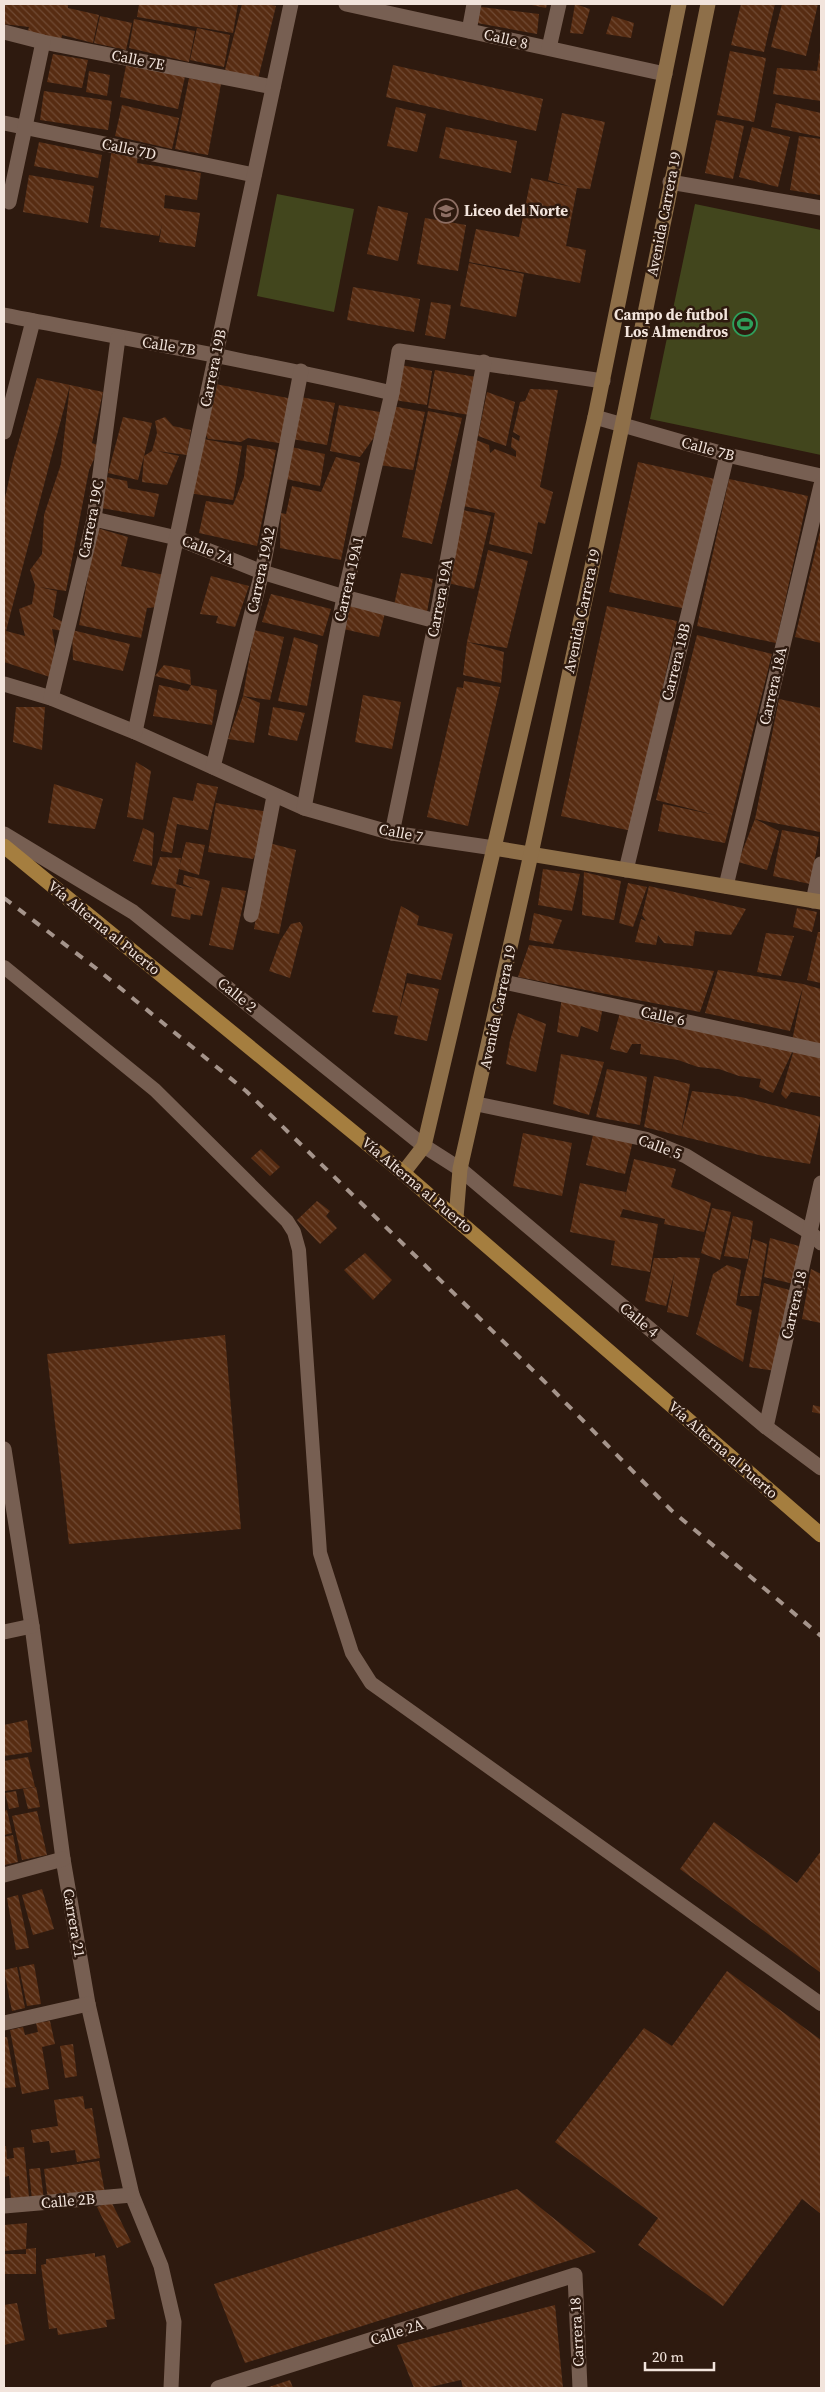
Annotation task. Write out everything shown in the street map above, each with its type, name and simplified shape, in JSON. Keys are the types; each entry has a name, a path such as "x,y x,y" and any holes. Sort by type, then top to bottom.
{"main road":[{"name":"Avenida Carrera 19","path":"403,1173 424,1146 595,417 679,4"},
{"name":"Avenida Carrera 19","path":"456,1218 460,1169 504,982 622,426 670,182 708,4"},
{"name":"Vía Alterna al Puerto","path":"4,846 403,1173 821,1535"},
{"name":"Calle 7","path":"494,848 817,901"}],"street":[{"name":"Carrera 19B","path":"135,732 291,4"},
{"name":"Calle 8","path":"346,4 378,7 469,31 665,74"},
{"path":"469,31 474,4"},
{"path":"549,48 558,4"},
{"name":"Calle 7E","path":"4,32 43,42 273,86"},
{"path":"9,202 43,42"},
{"name":"Calle 7D","path":"4,123 254,174"},
{"path":"670,182 821,208"},
{"name":"Calle 7B","path":"4,316 118,338 216,354 392,392"},
{"path":"4,432 33,321"},
{"name":"Carrera 19C","path":"51,698 94,519 118,338"},
{"name":"Carrera 19A1","path":"304,808 344,597 392,392 399,351 484,362"},
{"path":"484,362 603,381"},
{"name":"Carrera 19A","path":"392,833 436,621 484,362"},
{"name":"Carrera 19A2","path":"213,767 262,572 301,372"},
{"name":"Calle 7B","path":"595,417 727,455 821,476"},
{"name":"Carrera 18B","path":"626,870 727,455"},
{"name":"Carrera 18A","path":"726,886 821,485"},
{"name":"Calle 7A","path":"94,519 177,538 262,572 344,597 436,621"},
{"name":"Calle 7","path":"4,684 51,698 135,732 304,808 392,833 494,848"},
{"path":"251,915 274,796"},
{"name":"Calle 2","path":"4,834 133,912 424,1146 460,1169"},
{"path":"817,901 821,864"},
{"name":"Calle 6","path":"504,982 821,1051"},
{"name":"Calle 5","path":"476,1104 653,1143 686,1156 816,1238"},
{"name":"Calle 4","path":"460,1169 766,1427 821,1468"},
{"name":"Carrera 18","path":"766,1427 816,1238 821,1184"},
{"name":"Carrera 21","path":"4,1448 32,1626 63,1859 88,2004 132,2196 161,2266 174,2322 172,2388"},
{"path":"4,1632 32,1626"},
{"path":"4,1875 63,1859"},
{"path":"4,2023 88,2004"},
{"name":"Calle 2B","path":"4,2206 132,2196"},
{"name":"Carrera 18","path":"575,2275 580,2388"},
{"name":"Calle 2A","path":"218,2388 575,2275"}],"lane":[{"path":"4,967 155,1090 287,1221 294,1232 299,1250 320,1554 352,1653 371,1683 821,2004"}],"green space":[{"path":"277,194 354,209 334,312 257,296"},
{"name":"Campo de futbol Los Almendros","path":"695,204 821,230 821,455 650,419"}],"building":[{"path":"4,4 68,4 68,8 99,15 93,43 62,35 61,41 27,34 29,27 4,24"},
{"path":"139,4 238,4 233,33 137,17"},
{"path":"242,4 276,6 258,79 225,70"},
{"path":"527,4 547,4 546,8"},
{"path":"575,4 590,9 583,34 570,33"},
{"path":"741,4 775,4 764,52 731,45"},
{"path":"782,4 818,4 806,56 771,47"},
{"path":"481,7 539,14 537,34 477,23"},
{"path":"100,16 132,23 126,50 94,43"},
{"path":"612,16 634,23 631,38 606,34"},
{"path":"134,19 195,31 189,62 129,48"},
{"path":"197,28 230,35 224,67 190,60"},
{"path":"730,51 766,58 754,122 717,115"},
{"path":"820,51 821,101 773,94 777,68 817,71"},
{"path":"53,54 88,60 82,88 47,82"},
{"path":"127,60 186,72 178,109 120,97"},
{"path":"393,65 543,99 536,131 386,97"},
{"path":"89,71 110,75 107,96 86,92"},
{"path":"189,78 221,84 208,155 175,149"},
{"path":"44,91 112,101 108,130 40,120"},
{"path":"776,103 821,113 821,137 771,127"},
{"path":"122,105 179,118 172,149 115,136"},
{"path":"396,107 426,114 417,152 387,146"},
{"path":"562,113 605,122 590,189 577,188 566,246 586,250 580,283 469,262 476,229 519,237 531,178 572,187 548,180"},
{"path":"716,120 744,126 733,179 705,173"},
{"path":"446,127 517,141 511,173 439,158"},
{"path":"752,127 790,137 778,187 739,177"},
{"path":"799,136 821,139 820,195 790,190"},
{"path":"39,142 102,155 98,178 34,166"},
{"path":"112,148 138,152 137,163 201,173 197,200 165,195 164,208 200,213 195,247 159,242 162,224 159,236 100,227"},
{"path":"29,175 94,186 88,223 23,212"},
{"path":"378,206 408,213 398,261 367,254"},
{"path":"425,218 466,225 458,271 417,264"},
{"path":"469,263 524,274 516,317 460,306"},
{"path":"353,287 420,299 414,332 347,320"},
{"path":"431,302 451,305 445,339 425,335"},
{"path":"401,365 432,371 427,405 394,400"},
{"path":"435,370 476,377 469,415 428,408"},
{"path":"37,378 103,392 92,443 100,446 89,470 66,591 39,587 57,591 53,617 65,623 62,631 52,629 55,646 50,677 4,662 4,503 13,461","holes":["70,385 61,464 44,515 42,554 30,570 35,585 32,604 19,609 25,636 6,631"]},
{"path":"210,383 293,399 285,444 248,438 241,442 208,439 202,427"},
{"path":"530,389 558,390 540,487 553,492 545,524 538,522 532,554 489,544 495,513 459,505 476,440 489,445 490,453 495,449 516,457 516,451 511,447 512,437 519,441 520,436 513,432 520,402 525,401"},
{"path":"487,392 515,402 506,446 478,436"},
{"path":"300,397 335,403 327,445 292,439"},
{"path":"339,405 380,412 375,436 360,457 330,451"},
{"path":"392,406 425,412 413,470 380,465"},
{"path":"428,411 462,418 432,544 402,537"},
{"path":"123,417 152,423 138,480 108,473"},
{"path":"165,417 173,426 191,430 187,455 157,451 179,456 167,485 142,482 144,456 152,451 157,433 155,421"},
{"path":"198,438 242,446 233,500 189,493"},
{"path":"247,445 276,450 257,546 199,533 206,501 233,505 244,477"},
{"path":"291,447 325,454 320,486 286,479"},
{"path":"336,457 360,463 341,560 280,548 281,513 286,514 292,486 321,492"},
{"path":"638,462 715,479 686,609 609,592"},
{"path":"106,477 127,481 128,488 159,494 154,517 101,508"},
{"path":"729,479 808,496 776,643 697,626"},
{"path":"458,509 491,516 474,589 443,582"},
{"path":"821,527 821,643 795,637"},
{"path":"97,528 128,537 121,566 164,575 158,607 147,608 141,638 79,625"},
{"path":"488,550 528,561 507,648 467,642"},
{"path":"401,573 433,579 427,612 394,605"},
{"path":"211,576 249,586 235,627 216,623 218,616 200,614"},
{"path":"271,594 331,609 323,636 262,622"},
{"path":"345,603 385,613 379,637 339,628"},
{"path":"607,606 677,621 632,831 561,816"},
{"path":"72,630 130,644 123,671 73,660"},
{"path":"254,630 284,637 270,700 243,696"},
{"path":"697,635 772,654 725,843 658,831 663,804 715,815 656,800"},
{"path":"294,637 318,645 307,706 278,701"},
{"path":"467,642 504,652 501,683 463,675"},
{"path":"164,665 190,670 191,685 155,676"},
{"path":"464,681 500,687 468,826 427,817 457,687 463,688"},
{"path":"159,685 188,691 191,685 217,690 212,725 153,716"},
{"path":"363,695 401,702 392,749 355,742"},
{"path":"243,696 260,703 254,743 228,739"},
{"path":"779,699 821,708 820,832 755,819"},
{"path":"16,707 45,707 42,750 13,742"},
{"path":"273,707 305,713 297,741 268,735"},
{"path":"136,762 151,771 143,820 127,817"},
{"path":"197,783 218,787 208,830 177,824 172,853 161,851 173,797 193,801"},
{"path":"54,784 103,799 95,829 48,823"},
{"path":"216,803 268,812 264,837 253,859 208,852"},
{"path":"755,819 779,831 767,870 738,862"},
{"path":"143,828 154,833 152,866 133,861"},
{"path":"782,830 819,837 810,884 773,876"},
{"path":"186,842 205,845 199,875 179,869 176,884 195,889 183,884 184,875 210,881 202,916 191,914 190,920 171,916 176,889 151,884 160,857 181,858 180,865"},
{"path":"269,843 296,850 279,934 254,929"},
{"path":"543,869 580,874 572,911 538,905"},
{"path":"584,872 621,881 614,920 582,915"},
{"path":"628,883 647,887 633,927 619,923"},
{"path":"649,886 746,909 731,935 695,931 693,946 664,943 658,935 656,945 635,942 641,919 646,921 642,915"},
{"path":"222,887 246,891 233,950 209,945"},
{"path":"401,906 419,916 417,925 453,934 441,980 407,973 399,1011 407,983 439,989 427,1041 394,1034 398,1016 372,1012"},
{"path":"797,908 817,912 812,932 793,927"},
{"path":"534,913 562,920 553,944 529,940"},
{"path":"300,922 303,927 290,978 269,971 280,941 291,924"},
{"path":"818,932 821,932 821,983 807,980"},
{"path":"766,933 794,936 781,976 757,972"},
{"path":"529,945 714,971 700,1012 518,977"},
{"path":"718,970 803,984 821,989 821,1046 792,1041 803,987 790,1031 705,1013"},
{"path":"562,997 603,1007 598,1032 581,1026 578,1037 557,1032"},
{"path":"621,1009 795,1046 773,1093 759,1087 761,1079 739,1076 719,1069 698,1067 678,1060 640,1054 641,1044 632,1044 627,1053 610,1049"},
{"path":"518,1013 546,1024 536,1072 506,1064"},
{"path":"795,1046 821,1055 821,1097 791,1092 786,1099 781,1094"},
{"path":"561,1054 604,1062 589,1115 553,1104"},
{"path":"607,1069 647,1077 640,1125 596,1117"},
{"path":"654,1076 690,1084 681,1133 692,1091 741,1097 821,1117 810,1164 763,1156 644,1127"},
{"path":"594,1131 633,1141 625,1174 586,1165"},
{"path":"523,1133 572,1143 562,1196 513,1186"},
{"path":"261,1149 280,1167 270,1176 251,1158"},
{"path":"634,1159 676,1169 671,1187 711,1203 704,1232 664,1224 665,1219 623,1209 620,1217 658,1224 650,1272 611,1265 615,1241 570,1232 580,1183 626,1192 624,1202"},
{"path":"317,1201 330,1211 326,1216 337,1228 320,1244 297,1220"},
{"path":"712,1208 731,1212 720,1260 701,1253"},
{"path":"733,1216 753,1221 748,1259 724,1256"},
{"path":"770,1238 799,1246 794,1284 764,1277"},
{"path":"753,1239 767,1244 759,1296 740,1296"},
{"path":"365,1253 392,1280 373,1300 344,1270"},
{"path":"654,1258 700,1258 688,1317 667,1312 675,1271 666,1306 645,1301"},
{"path":"727,1265 741,1270 736,1305 752,1310 743,1362 696,1334 713,1274"},
{"path":"811,1269 821,1274 821,1323 802,1319"},
{"path":"764,1283 793,1291 776,1371 749,1367"},
{"path":"225,1335 241,1529 69,1544 47,1354"},
{"path":"813,1405 821,1407 821,1414 812,1412"},
{"path":"27,1720 32,1752 4,1756 4,1725"},
{"path":"28,1757 35,1787 4,1791 4,1761"},
{"path":"36,1787 40,1807 28,1809 23,1789"},
{"path":"16,1791 19,1807 9,1809 5,1793"},
{"path":"7,1810 12,1833 4,1835 4,1811"},
{"path":"37,1811 47,1855 22,1860 12,1816"},
{"path":"714,1822 797,1883 821,1851 821,1973 680,1869"},
{"path":"13,1835 18,1862 4,1865 4,1837"},
{"path":"42,1889 54,1929 33,1935 22,1895"},
{"path":"18,1895 29,1948 16,1950 7,1898"},
{"path":"34,1964 41,2004 27,2006 19,1967"},
{"path":"17,1967 25,2008 12,2011 4,1970"},
{"path":"727,1971 821,2040 821,2214 802,2199 723,2306 638,2245 658,2218 555,2142 644,2028 672,2046"},
{"path":"50,2021 55,2044 42,2047 49,2089 22,2094 10,2030 23,2027 25,2035 38,2032 36,2023"},
{"path":"4,2037 7,2037 16,2087 4,2088"},
{"path":"73,2044 77,2076 65,2078 60,2046"},
{"path":"83,2096 85,2109 92,2108 100,2158 77,2162 75,2150 51,2153 49,2141 33,2143 31,2130 58,2126 54,2100"},
{"path":"4,2146 6,2146 7,2159 14,2158 13,2148 24,2147 29,2197 11,2198 9,2176 4,2177"},
{"path":"99,2161 105,2193 48,2201 44,2169"},
{"path":"40,2168 44,2200 32,2200 29,2169"},
{"path":"517,2189 596,2252 245,2363 214,2284"},
{"path":"111,2201 131,2242 117,2248 97,2207"},
{"path":"27,2223 26,2249 4,2251 4,2225"},
{"path":"36,2248 36,2274 4,2274 4,2254 26,2254 26,2249"},
{"path":"95,2253 95,2257 105,2255 115,2319 106,2320 107,2327 58,2335 57,2328 49,2329 41,2265 46,2264 46,2259"},
{"path":"17,2303 25,2340 4,2345 4,2305"},
{"path":"555,2305 563,2388 463,2388 461,2380 426,2388 414,2388 397,2345"},
{"path":"290,2380 293,2388 266,2388"}],"railway":[{"path":"4,898 97,969 246,1091 548,1385 671,1510 821,1636"}],"place":[{"name":"Liceo del Norte","path":"446,211"},
{"name":"Campo de futbol Los Almendros","path":"745,324"}]}
